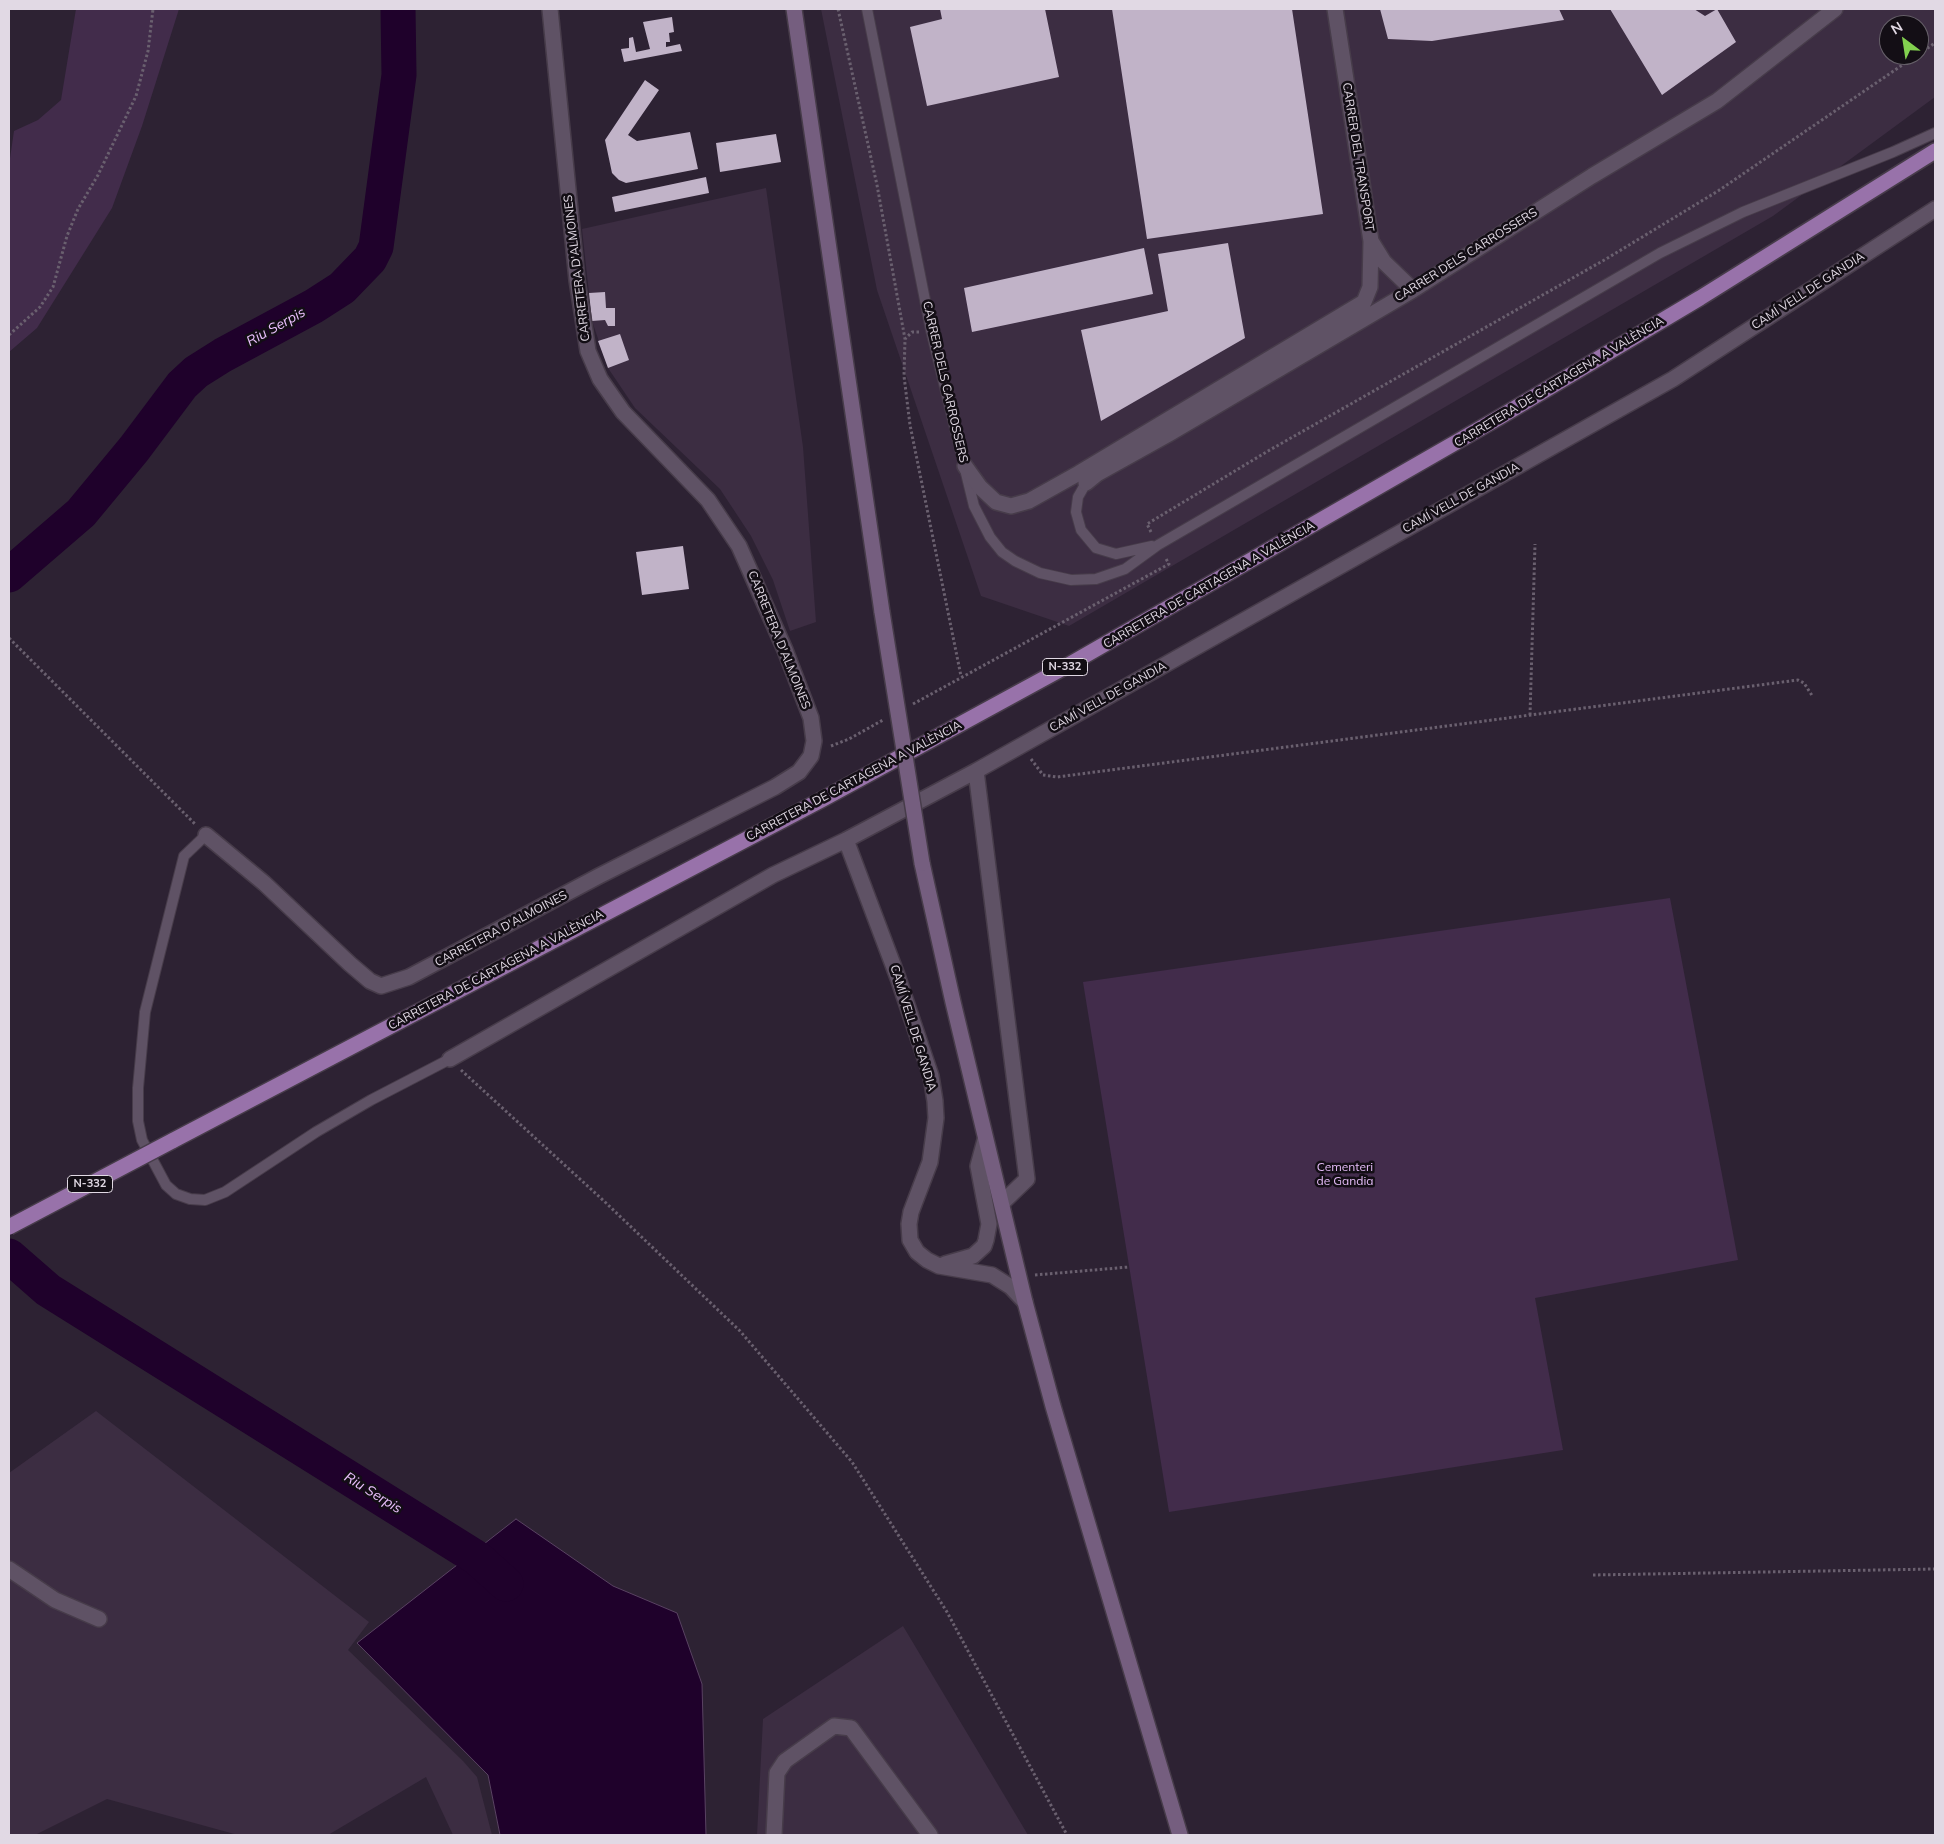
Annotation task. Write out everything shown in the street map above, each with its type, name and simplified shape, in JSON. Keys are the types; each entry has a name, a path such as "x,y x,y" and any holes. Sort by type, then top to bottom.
{"highway":[{"name":"CARRETERA DE CARTAGENA A VALÈNCIA","path":"9,1227 823,799 1065,667 1508,412 1700,298 1935,151"}],"main road":[{"path":"794,9 882,612 922,864 985,1140 1025,1302 1053,1406 1180,1835"}],"street":[{"name":"CARRETERA D'ALMOINES","path":"206,835 264,883 350,964 370,981 380,986 409,977 599,876 775,787 799,772 811,756 813,748 811,718 785,650 739,546 708,500 623,412 600,379 588,351 577,280 550,9"},
{"name":"CARRER DEL TRANSPORT","path":"1335,9 1371,241 1384,262 1413,290"},
{"name":"CARRER DELS CARROSSERS","path":"1086,482 1096,474 1167,435 1413,290 1592,176 1717,101 1835,9"},
{"name":"CAMÍ VELL DE GANDIA","path":"450,1059 773,875 846,840 1022,746 1673,379 1935,209"},
{"name":"CARRER DELS CARROSSERS","path":"964,466 980,487 996,502 1011,506 1029,501 1364,302 1370,287 1371,241"},
{"path":"976,771 1027,1179 1002,1203"},
{"name":"CAMÍ VELL DE GANDIA","path":"846,840 898,978 930,1076 935,1101 935,1132 930,1162 909,1224 910,1240 917,1252 927,1260 939,1266 992,1276 1012,1287 1025,1302"},
{"path":"939,1266 973,1256 984,1246 988,1224 978,1166 985,1140"},
{"path":"9,1569 55,1600 98,1619"},
{"path":"774,1835 778,1773 785,1761 834,1726 851,1728 930,1835"}],"lane":[{"name":"CARRER DELS CARROSSERS","path":"866,9 931,330 964,466"},
{"path":"964,466 974,506 990,537 1002,552 1015,561 1040,573 1071,580 1096,579 1125,569 1158,545 1660,253 1744,212 1885,156 1935,133"},
{"path":"1086,482 1078,496 1076,512 1081,530 1096,548 1116,554 1158,545"},
{"path":"206,835 184,856 145,1012 138,1088 138,1121 142,1140 166,1185 176,1194 190,1199 205,1200 225,1192 316,1132 371,1100 450,1059"}],"path":[{"path":"9,335 40,307 53,287 67,236 78,210 98,175 136,96 148,51 153,9"},
{"path":"838,9 878,185 905,339 904,376 910,425 960,676"},
{"path":"1147,524 1268,451 1606,259 1694,206 1902,65"},
{"path":"905,339 912,332 931,330"},
{"path":"1530,715 1535,544"},
{"path":"909,706 960,676 1169,564"},
{"path":"9,638 206,835"},
{"path":"1022,746 1043,775 1057,777 1798,680 1804,683 1813,696"},
{"path":"813,748 826,747 849,740 892,715"},
{"path":"450,1059 605,1202 740,1331 852,1462 947,1612 1067,1835"},
{"path":"1020,1276 1129,1267"},
{"path":"1593,1575 1935,1569"}],"shaded area":[{"path":"821,9 1935,9 1935,97 1773,216 1069,626 981,596 877,290"},
{"path":"766,188 803,447 816,622 790,631 773,580 751,536 720,489 635,408 608,368 592,321 582,229"},
{"path":"96,1411 369,1622 348,1650 463,1761 477,1777 492,1835 453,1835 426,1777 328,1835 238,1835 107,1799 35,1835 9,1835 9,1473"},
{"path":"516,1519 613,1586 677,1613 702,1684 706,1835 500,1835 488,1775 357,1643"},
{"path":"903,1626 1028,1835 757,1835 763,1719"}],"green space":[{"path":"76,9 179,9 142,126 112,208 37,328 9,352 9,165 14,131 38,120 61,100"},
{"name":"Cementeri de Gandia","path":"1670,898 1738,1260 1535,1298 1563,1450 1169,1512 1083,982"}],"building":[{"path":"940,9 1045,9 1059,77 927,106 910,27 942,19"},
{"path":"1112,9 1292,9 1323,214 1147,239"},
{"path":"1380,9 1559,9 1564,20 1432,41 1388,39"},
{"path":"1610,9 1694,9 1705,16 1717,9 1736,42 1662,95"},
{"path":"672,17 674,32 669,33 670,42 666,42 666,47 680,44 682,51 624,62 621,49 629,48 629,38 633,37 636,52 650,49 643,22"},
{"path":"645,80 659,90 628,135 637,141 690,132 698,169 626,183 619,180 612,173 605,140"},
{"path":"776,134 781,162 720,172 716,143"},
{"path":"706,177 709,193 615,212 612,197"},
{"path":"1228,243 1245,338 1101,421 1081,330 1168,311 1158,254"},
{"path":"1144,248 1153,294 972,332 964,288"},
{"path":"605,292 606,308 615,308 615,326 608,326 605,320 592,321 589,293"},
{"path":"620,334 629,360 608,368 598,341"},
{"path":"683,546 689,589 642,595 636,552"}],"waterway":[{"name":"Riu Serpis","path":"9,575 81,513 134,449 182,385 196,372 223,355 314,306 342,288 370,259 376,247 399,75 398,9"},
{"name":"Riu Serpis","path":"9,1256 48,1290 477,1558 506,1584"}]}
